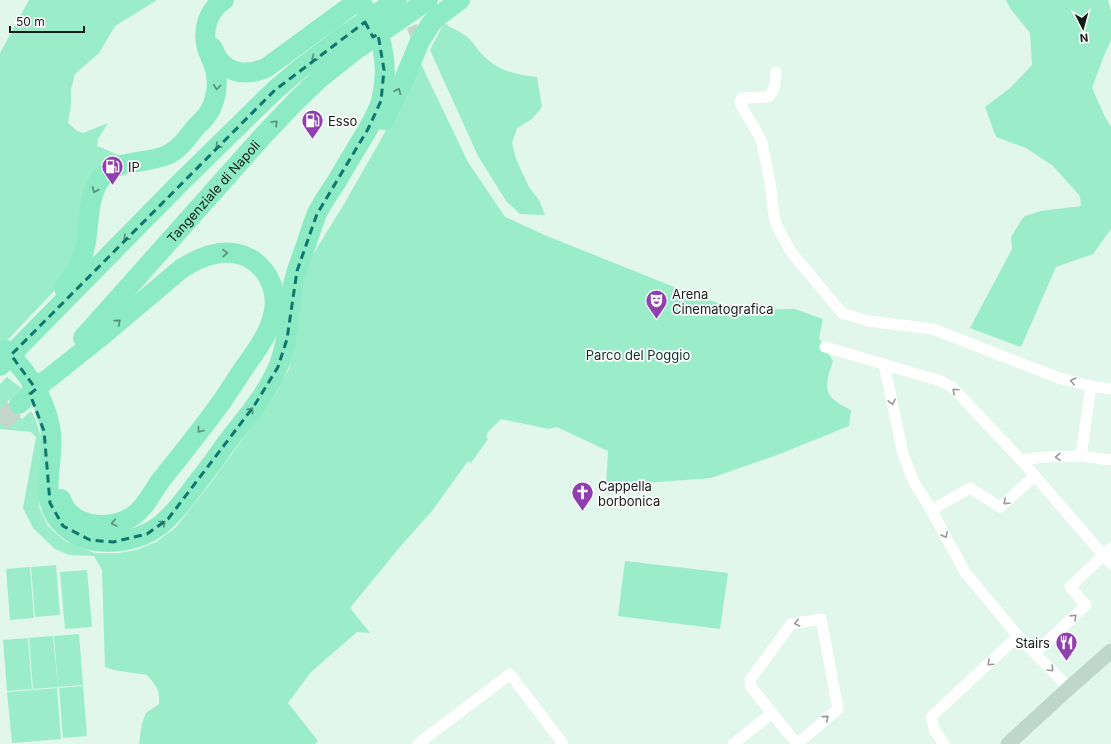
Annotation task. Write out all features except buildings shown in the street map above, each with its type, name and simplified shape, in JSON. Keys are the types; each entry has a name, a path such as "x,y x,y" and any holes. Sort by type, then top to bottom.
{"highway":[{"path":"33,332 43,312 72,278 81,261 87,236 90,204 93,193 100,180 105,174 119,166 167,155 182,144 210,112 215,96 217,81 206,42 206,28 211,14 224,0"},
{"path":"1,358 30,378 46,408 52,441 48,494 53,511 63,526 81,537 100,542 124,541 148,534 168,519 185,499 268,388 274,376 287,339 292,295 297,271 317,214 374,117 380,101 384,81 384,70 376,27 358,0 266,68 251,73 238,73 226,67 222,63 214,52 211,37 216,18 225,8 236,0"},
{"path":"218,407 267,358 276,342 282,323 288,279 295,251 304,228 318,200 365,123 373,104 378,81 376,51 367,25 357,9 348,0"},
{"name":"Tangenziale di Napoli","path":"1,358 33,332 270,94 301,68 351,42 394,9 428,0"},
{"path":"297,271 317,232 391,107 420,41 430,25 460,0"},
{"name":"Tangenziale di Napoli","path":"54,372 266,133 319,79 351,42"},
{"path":"1,358 15,353 40,375 50,391 59,413 62,436 63,454 60,497 69,514 94,525 113,524 132,517 140,511 157,486 218,407 266,334 275,307 274,293 268,277 256,263 240,254 231,253 211,255 192,262 181,269 98,339 54,372 34,390 19,404"},
{"path":"108,310 152,275"}],"main road":[{"path":"1008,744 1111,651"}],"street":[{"path":"776,72 774,91 768,97 742,98 740,102 741,106 758,134 762,144 777,226 791,252 842,313 868,321 933,329 1059,378 1091,386 1111,389"},
{"path":"825,347 941,381 953,388 1107,551 1111,564"},
{"path":"884,364 903,454 914,482 965,572 1018,636 1069,688"},
{"path":"888,383 900,369"},
{"path":"1082,456 1091,386"},
{"path":"1021,460 1044,457 1082,456 1111,460"},
{"path":"931,510 970,488 1000,507 1035,476"},
{"path":"1035,653 1086,605 1070,587 1107,551"},
{"path":"821,619 838,709 797,744 751,687 750,680 792,624 821,619"},
{"path":"941,743 931,717 1018,636"},
{"path":"418,744 510,674 563,744"},
{"path":"734,744 772,713"}],"highlighted area":[{"path":"365,22 373,37 378,34 384,70 381,101 368,129 317,214 297,271 287,339 278,367 254,406 168,519 147,534 113,542 90,540 63,526 50,503 44,431 30,394 36,389 11,355 275,90"}],"green space":[{"path":"29,0 157,0 115,26 99,53 75,74 71,89 71,105 68,123 77,131 83,133 108,123 98,139 97,146 126,158 110,164 71,273 0,348 0,53"},
{"path":"1006,0 1108,0 1111,11 1111,40 1092,88 1111,127 1111,229 1093,254 1056,267 1021,347 970,328 1012,249 1011,237 1022,219 1025,216 1041,211 1081,206 1080,196 1053,166 1026,148 996,137 985,107 1010,88 1032,65 1030,33 1010,8"},
{"path":"444,23 466,36 472,41 484,57 498,67 517,74 537,77 542,107 532,119 517,128 512,143 516,159 529,187 539,200 545,215 520,214 506,201 478,156 430,50"},
{"name":"Parco del Poggio","path":"419,60 468,162 505,217 547,236 699,297 742,310 795,309 823,319 819,338 833,361 827,385 828,390 829,394 834,400 851,410 849,426 777,455 711,478 606,486 608,451 557,427 549,429 501,419 488,432 486,437 488,439 471,463 468,461 432,511 399,548 350,608 370,633 357,632 311,672 288,703 318,741 315,744 139,744 142,723 146,713 159,704 157,688 147,675 114,670 105,667 102,570 94,556 69,555 55,549 33,528 23,508 36,437 31,432 0,429 0,384 7,377 21,388 3,406 22,419 31,411 36,421 42,439 43,467 39,507 48,526 65,541 95,553 119,553 136,550 156,542 176,527 275,395 289,369 296,328 300,282 312,256 344,204 396,113"},
{"path":"625,561 728,573 720,629 618,616"},
{"path":"56,565 60,615 35,617 31,567"},
{"path":"30,567 34,618 10,620 6,569"},
{"path":"87,570 92,627 65,629 60,572"},
{"path":"79,634 83,685 58,687 54,636"},
{"path":"53,636 58,687 33,689 29,638"},
{"path":"28,638 32,689 7,691 3,640"},
{"path":"83,686 87,736 63,738 59,688"},
{"path":"57,688 61,739 12,743 7,692"}],"tunnel":[{"path":"405,11 420,45"},
{"path":"0,423 19,404"}],"place":[{"name":"Esso","path":"313,140"},
{"name":"IP","path":"112,186"},
{"name":"Arena Cinematografica","path":"656,320"},
{"name":"Cappella borbonica","path":"582,512"},
{"name":"Stairs","path":"1066,662"}]}
